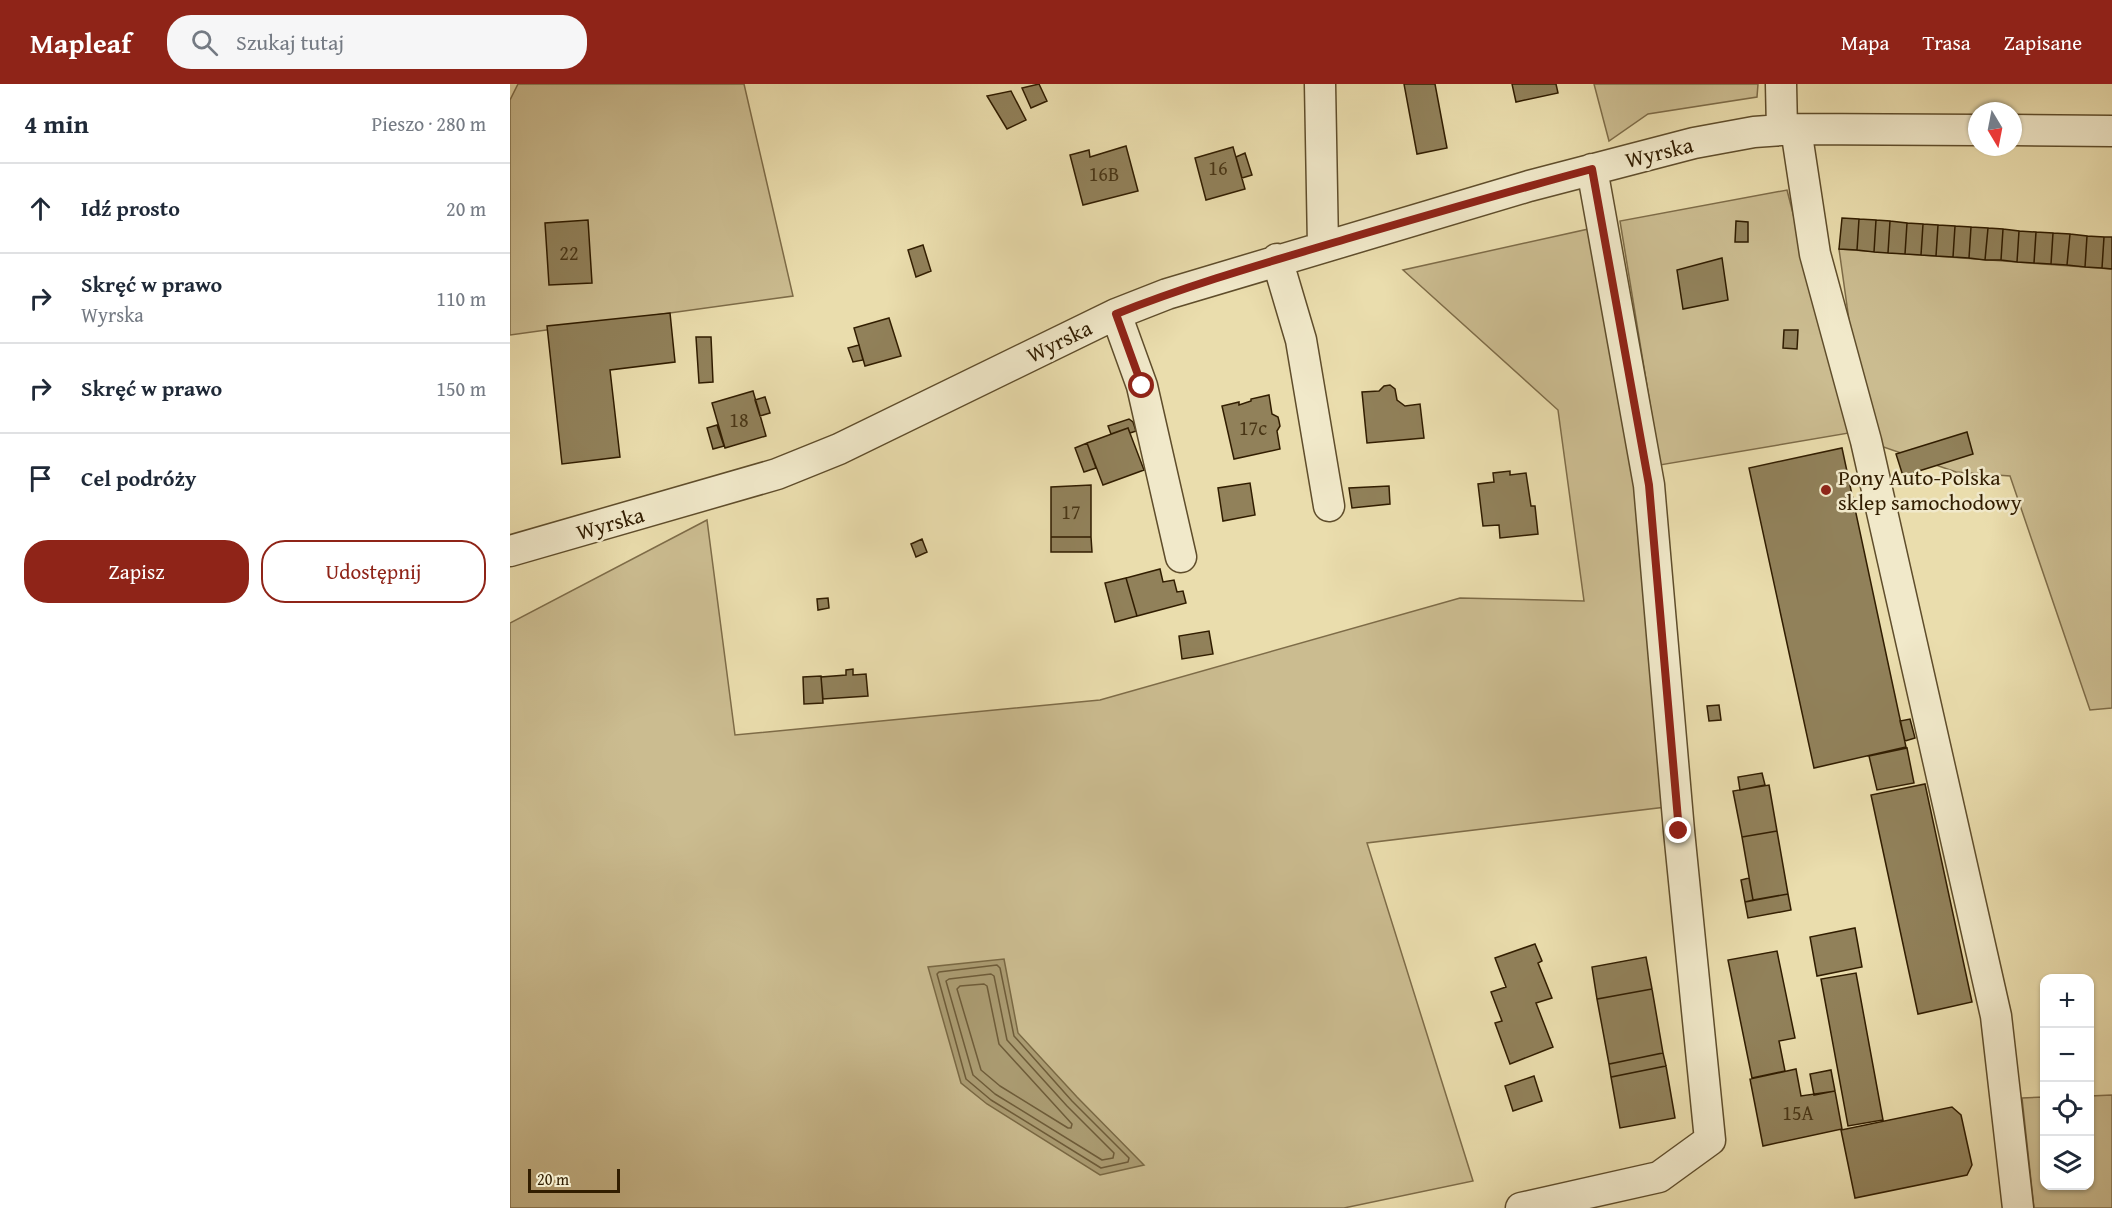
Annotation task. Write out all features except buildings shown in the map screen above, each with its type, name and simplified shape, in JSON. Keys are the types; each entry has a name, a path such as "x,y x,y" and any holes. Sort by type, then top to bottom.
{"street":[{"path":"1320,84 1323,246"},
{"path":"1780,84 1815,254 1866,441 1995,1016 2018,1208"},
{"name":"Wyrska","path":"510,551 777,474 838,448 1116,314 1167,294 1277,259 1529,186 1694,143 1754,132 1789,129 1968,130"},
{"path":"2022,130 2112,131"},
{"path":"1521,1208 1659,1177 1710,1140 1679,831 1649,485 1592,169"},
{"path":"1277,259 1301,340 1329,506"},
{"path":"1116,314 1142,386 1182,557"}],"shaded area":[{"path":"518,84 744,84 793,296 510,335 510,100"},
{"path":"1594,84 1758,84 1757,97 1648,114 1609,141"},
{"path":"1787,190 1849,433 1660,465 1620,221"},
{"path":"1593,228 1633,473 1666,807 1367,843 1473,1181 1344,1208 510,1208 510,623 707,520 735,735 1100,700 1460,598 1584,601 1558,410 1403,270"},
{"path":"1839,249 2112,269 2112,708 2090,710 2010,476 1956,472 1866,441"},
{"path":"2112,1095 2112,1208 2034,1208 2022,1098 2040,1097 2040,1190 2094,1190 2094,1096"}],"water":[{"path":"1004,959 1018,1033 1144,1165 1100,1175 987,1104 961,1083 928,967"}],"place":[{"name":"Pony Auto-Polska sklep samochodowy","path":"1826,490"}],"route":[{"path":"1142,386 1116,314 1167,294 1277,259 1592,169 1649,485 1679,831"}]}
